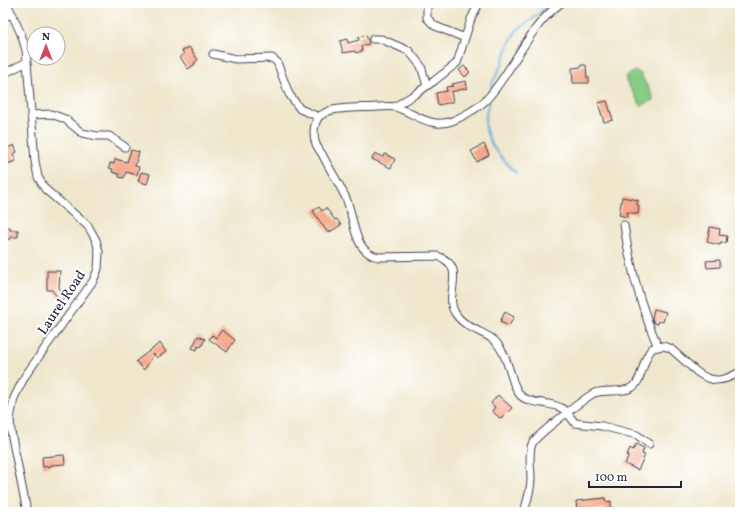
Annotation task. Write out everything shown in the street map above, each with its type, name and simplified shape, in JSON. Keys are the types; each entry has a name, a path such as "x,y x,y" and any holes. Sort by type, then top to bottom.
{"street":[{"name":"Laurel Road","path":"7,3 21,34 26,50"},
{"path":"430,3 427,6 427,18 435,26 465,38"},
{"path":"394,107 427,86 457,63 471,19 479,3"},
{"path":"561,3 553,9 537,26 485,102 461,117 446,123 436,123 394,107 329,111 319,117 315,126 315,142 346,197 358,240 365,251 369,254 386,258 432,256 448,261 453,270 452,305 455,313 465,324 495,340 499,344 520,395 529,400 559,407 567,413 575,423 602,426 637,435 649,444"},
{"path":"3,16 13,15"},
{"path":"373,39 381,39 409,51 421,66 427,86"},
{"path":"213,54 236,58 272,58 277,62 289,94 300,110 319,117"},
{"path":"3,74 26,62"},
{"name":"Laurel Road","path":"27,66 35,161 38,177 45,189 88,226 96,240 99,252 98,269 93,281 25,376 14,398 10,419 11,432 27,512"},
{"path":"31,115 51,114 65,119 82,133 97,136 108,136 125,147"},
{"path":"624,225 628,251 642,302 650,329 658,347"},
{"path":"524,512 530,489 531,447 534,440 594,393 626,390 632,388 637,382 644,366 646,356 653,348 663,346 670,348 702,376 711,379 729,378 740,372"}],"green space":[{"path":"635,71 640,73 653,97 653,100 641,106 626,81 626,76"}],"building":[{"path":"366,35 369,44 361,46 362,51 356,53 355,51 343,53 340,41 347,39 348,43 359,40 358,37"},
{"path":"189,47 198,60 188,69 180,57 184,54 182,51"},
{"path":"581,65 586,65 589,83 573,83 572,68 581,67"},
{"path":"464,66 470,72 465,77 459,70"},
{"path":"466,81 467,88 451,92 453,102 438,105 436,93 447,91 446,87 453,86 452,84"},
{"path":"607,101 613,120 604,122 598,103"},
{"path":"484,144 489,155 477,162 471,151"},
{"path":"14,145 17,152 13,154 16,161 7,164 3,155 3,150"},
{"path":"131,150 139,152 135,166 139,167 137,175 126,172 124,178 119,177 119,174 112,172 113,169 109,168 110,163 114,164 115,159 127,162"},
{"path":"375,153 383,157 385,154 395,159 391,168 372,159"},
{"path":"141,172 150,174 147,184 138,181"},
{"path":"622,197 638,200 638,214 627,212 627,217 619,215"},
{"path":"319,207 322,211 326,208 341,225 328,233 313,211"},
{"path":"3,227 10,227 10,230 18,230 18,237 5,239 5,236 3,236"},
{"path":"710,227 720,229 719,235 727,236 726,243 721,242 720,245 707,242"},
{"path":"720,260 720,267 707,268 706,261"},
{"path":"47,271 60,271 59,288 66,297 60,301 52,290 47,290"},
{"path":"654,309 666,312 663,322 659,321 658,324 654,323 652,318"},
{"path":"505,312 514,317 509,326 500,322"},
{"path":"222,330 235,340 227,352 209,339 212,335 216,338"},
{"path":"198,336 205,339 201,347 198,346 197,350 192,348"},
{"path":"160,343 166,352 157,358 154,354 144,370 136,361"},
{"path":"498,395 512,408 501,419 492,411 495,407 491,403"},
{"path":"636,444 644,448 642,454 645,455 638,470 625,464 629,456 627,455 630,448 633,450"},
{"path":"64,455 65,464 43,467 42,457"},
{"path":"605,498 606,502 611,501 611,508 577,512 576,501"}],"waterway":[{"path":"491,90 492,84 516,31 539,14 550,3"},
{"path":"489,101 485,122 488,137 505,162 516,173"}]}
